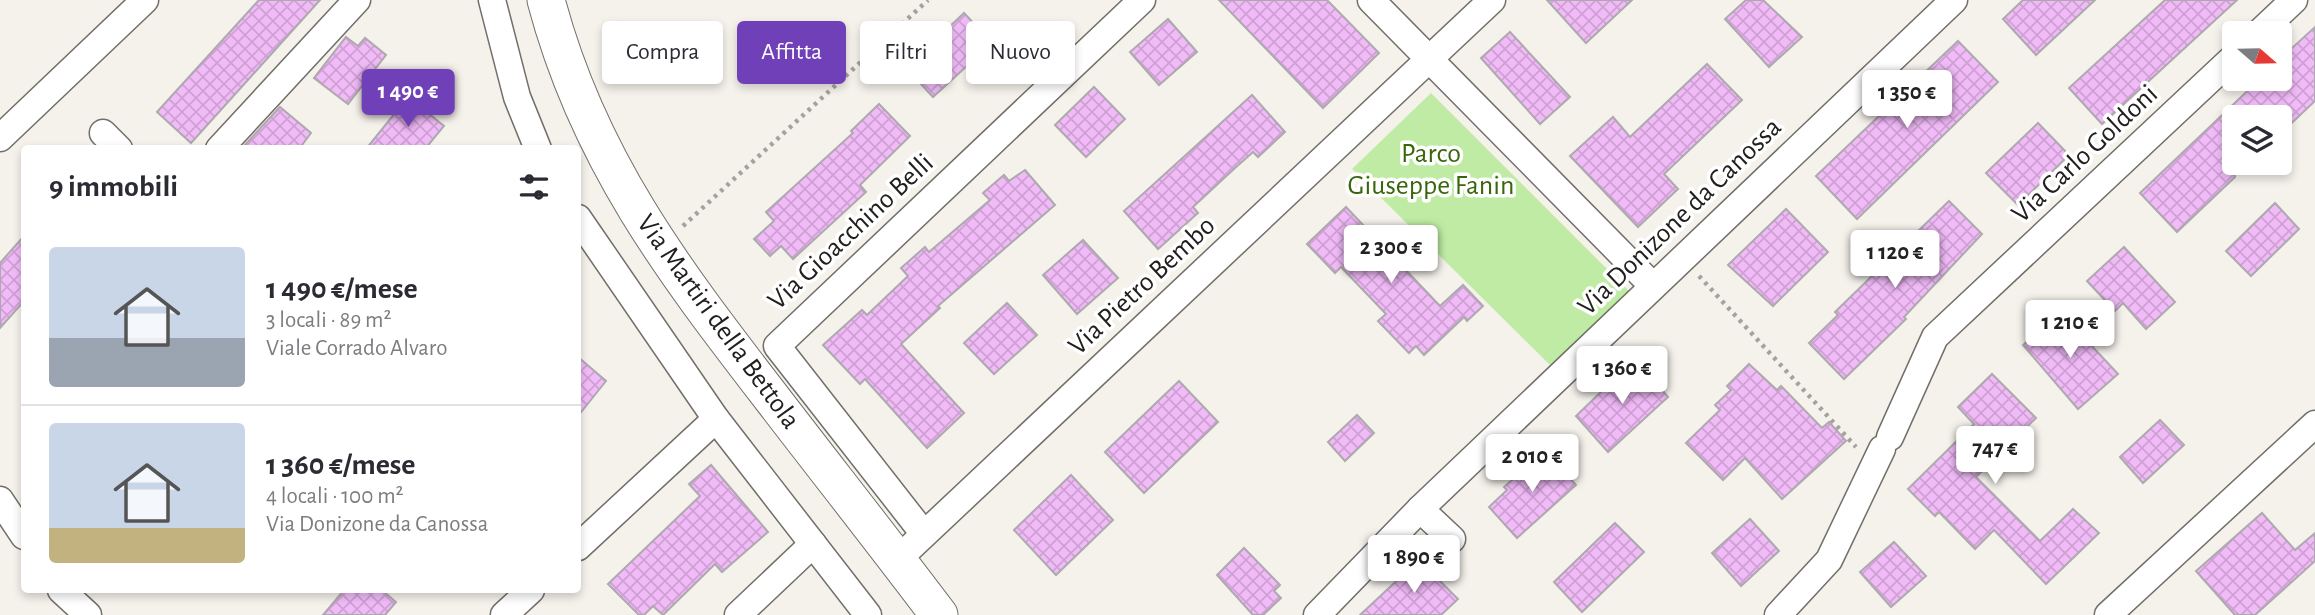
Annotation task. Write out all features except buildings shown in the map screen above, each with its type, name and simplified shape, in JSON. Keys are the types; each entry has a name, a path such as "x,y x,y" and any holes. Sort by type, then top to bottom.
{"main road":[{"name":"Via Martiri della Bettola","path":"546,0 586,115 608,164 660,248 696,301 939,615"}],"street":[{"path":"0,138 145,0"},
{"path":"223,145 357,0"},
{"path":"492,0 517,97 536,145"},
{"name":"Via Gioacchino Belli","path":"924,534 776,346 1142,0"},
{"path":"1371,0 1653,286"},
{"name":"Via Pietro Bembo","path":"897,560 1492,0"},
{"name":"Via Donizone da Canossa","path":"1317,615 1420,509 1954,0"},
{"path":"2272,21 2294,0"},
{"name":"Via Carlo Goldoni","path":"1778,615 1829,560 1935,337 2222,68"},
{"path":"581,222 716,419 868,615"},
{"path":"581,544 716,419"},
{"path":"2108,615 2315,424"},
{"path":"0,500 21,532"},
{"path":"1420,509 1452,539"},
{"path":"738,615 813,544"},
{"path":"64,593 88,615"},
{"path":"504,615 524,593"}],"path":[{"path":"660,248 928,0"},
{"path":"1682,258 1882,450"}],"green space":[{"name":"Parco Giuseppe Fanin","path":"1431,93 1629,291 1551,366 1352,169"}]}
